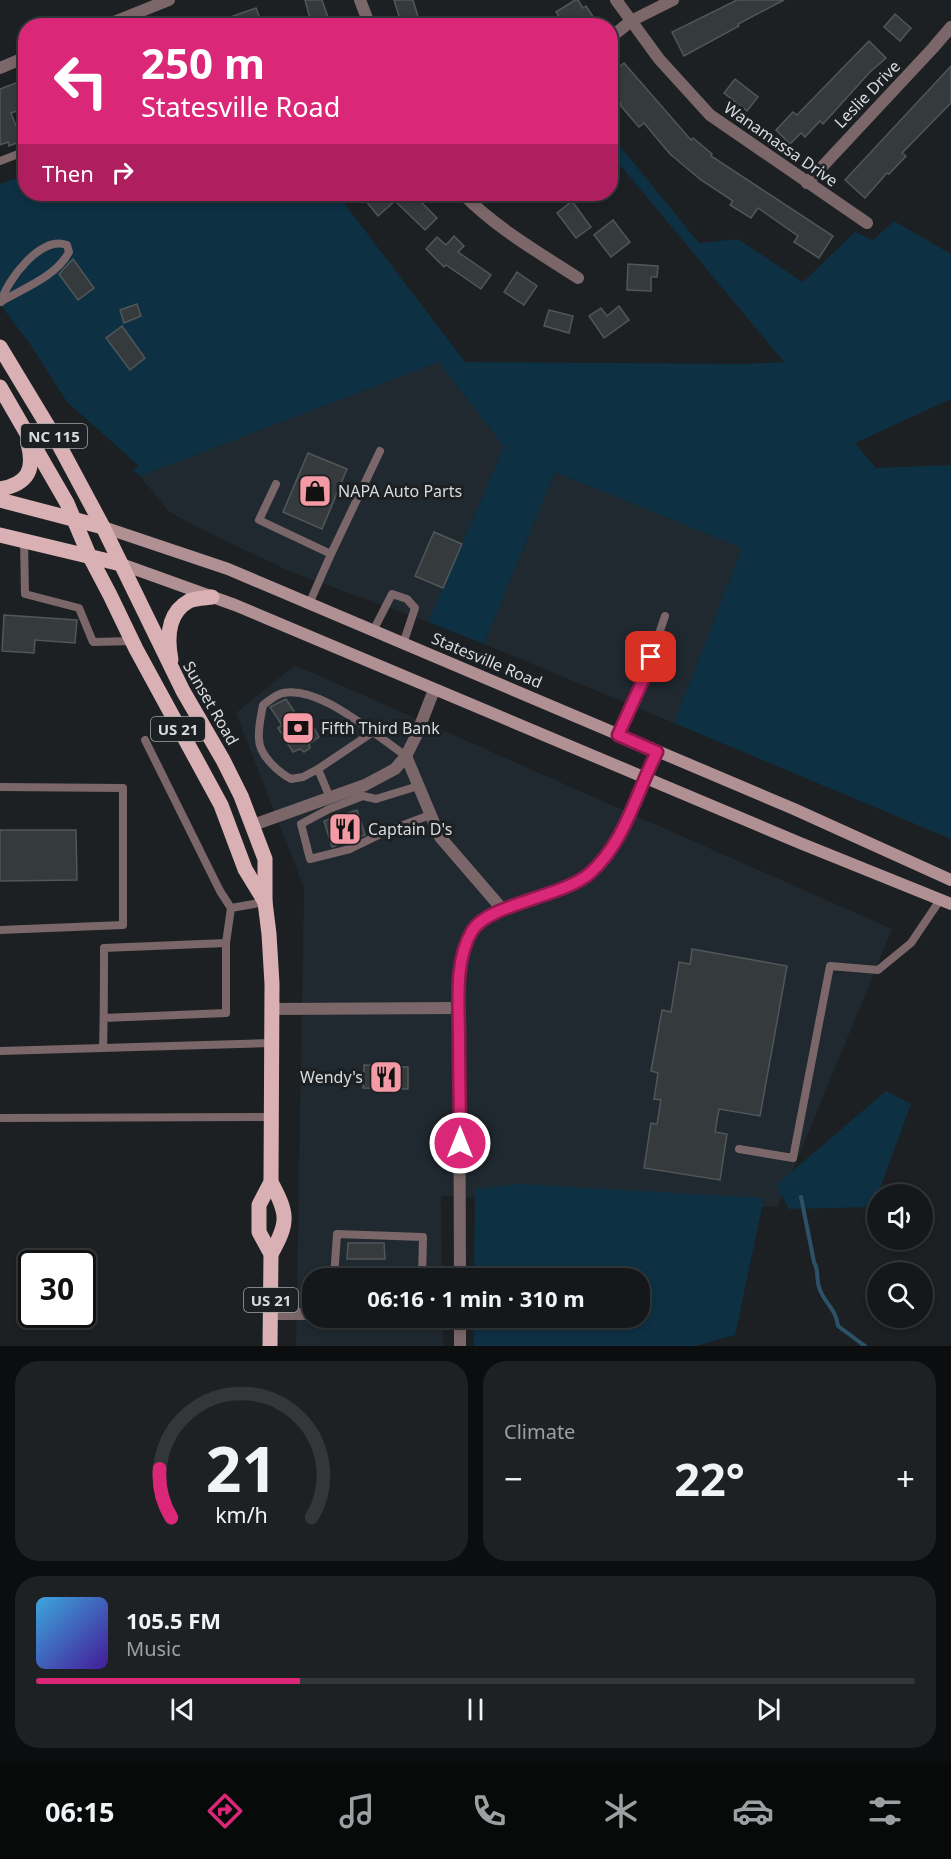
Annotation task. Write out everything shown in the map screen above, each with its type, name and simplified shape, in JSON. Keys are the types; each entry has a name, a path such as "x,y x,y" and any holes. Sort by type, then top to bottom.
{"main road":[{"name":"NC 115","path":"0,347 58,443 103,527"},
{"name":"NC 115","path":"0,387 76,520 89,555"},
{"path":"0,489 18,484 25,478 30,468 32,456 26,431"},
{"name":"Statesville Road","path":"0,500 103,527 228,569 794,809 951,880"},
{"name":"Sunset Road","path":"103,527 173,672 223,760 253,825 265,859 265,903 271,960 272,1009 271,1182 283,1205 283,1232 271,1254 270,1346"},
{"path":"0,535 121,564 235,604 434,690 946,902"},
{"name":"Sunset Road","path":"89,555 163,702 204,771 221,805 245,869 265,903"},
{"path":"173,672 168,645 173,617 189,601 212,597"},
{"name":"Sunset Road","path":"271,1182 259,1205 259,1232 271,1254"}],"street":[{"path":"124,18 169,0"},
{"path":"360,0 367,18"},
{"name":"Wanamassa Drive","path":"616,0 659,59 710,115 867,223"},
{"path":"618,32 631,21 673,0"},
{"name":"Leslie Drive","path":"807,183 951,27"},
{"path":"0,68 18,60"},
{"path":"470,201 500,226 578,278"},
{"path":"253,825 381,778 395,769 406,756 416,736 434,690"},
{"path":"460,1268 459,1008 460,971 466,944 473,928 485,917 560,889 586,876 606,857 626,823 657,752"},
{"path":"406,756 440,837 503,910"},
{"path":"272,1009 459,1008"},
{"path":"270,1314 302,1314"},
{"path":"460,1328 460,1346"}],"lane":[{"path":"0,161 18,154"},
{"path":"53,243 67,245 69,252 66,257 47,275 33,286 0,302 11,280 38,252 53,243"},
{"path":"309,604 380,451"},
{"path":"276,484 259,520 331,554"},
{"path":"24,541 25,594 79,608 93,642 132,641"},
{"path":"373,632 392,594 407,599 414,608 403,645"},
{"path":"618,735 644,678 665,616"},
{"path":"373,732 318,769 303,777 291,779 278,773 258,741 263,705 281,693 300,692 344,711 373,732 406,756"},
{"path":"104,1018 226,1013 226,943 231,908 220,891 145,740"},
{"path":"318,769 330,798"},
{"path":"418,786 376,799 363,796 329,808 302,824 310,859 350,849 430,814"},
{"path":"0,787 123,788 123,925 0,930"},
{"path":"739,1149 792,1158 830,966 878,970 911,943 946,902"},
{"path":"231,908 265,903"},
{"path":"103,1048 104,948 226,943"},
{"path":"0,1051 272,1043"},
{"path":"0,1118 271,1117"},
{"path":"335,1268 337,1234 423,1237 422,1268"}],"shaded area":[{"path":"618,144 699,243 738,239 803,282 855,232 873,240 894,221 951,254 951,399 855,443 876,468 951,465 951,839 674,723 742,548 555,472 484,644 428,622 504,447 439,362 140,476 133,469 139,466 67,402 30,344 0,304 0,184 18,178 18,201 342,201 465,362 745,364 784,362 618,162"},
{"path":"439,362 504,447 428,622 289,571 197,527 168,511 140,476"},
{"path":"555,472 742,548 674,723 484,644"},
{"path":"295,665 892,929 778,1207 441,1196 442,1268 302,1268 302,1328 443,1328 443,1346 296,1346 304,888 236,713"},
{"path":"886,1091 911,1104 881,1184 867,1184 867,1207 789,1209 776,1185"},
{"path":"519,1184 764,1198 735,1335 695,1346 474,1346 474,1328 650,1328 650,1268 474,1268 475,1189"}],"building":[{"path":"305,0 322,0 328,18 310,18"},
{"path":"394,0 413,0 419,18 400,18"},
{"path":"578,0 583,8 586,6 594,18 560,18 556,12"},
{"path":"737,0 784,0 684,56 672,32"},
{"path":"256,8 260,18 234,18 233,16"},
{"path":"895,14 911,28 900,41 884,27"},
{"path":"869,41 886,58 870,72 823,124 820,121 805,137 801,133 790,144 776,130 793,112 797,115"},
{"path":"624,63 691,140 693,138 712,154 711,156 833,236 819,258 794,242 798,236 758,208 751,218 730,205 733,201 701,180 670,154 644,123 639,127 618,100 618,68"},
{"path":"951,66 951,103 902,153 906,156 865,198 845,180"},
{"path":"735,79 758,97 747,111 724,93"},
{"path":"18,82 18,111 11,113 18,131 18,143 9,146 8,142 0,145 0,89"},
{"path":"366,201 395,201 378,216"},
{"path":"395,201 420,201 437,218 425,230"},
{"path":"572,201 591,227 576,238 557,213"},
{"path":"613,220 630,242 611,257 594,235"},
{"path":"454,236 464,246 458,252 491,275 481,289 446,265 444,267 426,249 437,237 446,245"},
{"path":"73,259 94,288 78,300 59,274"},
{"path":"628,264 658,266 657,277 651,277 651,291 627,290"},
{"path":"517,272 537,286 524,305 504,292"},
{"path":"137,304 141,316 124,323 120,310"},
{"path":"619,306 629,320 604,338 589,316 601,308 607,316"},
{"path":"549,310 573,316 569,333 544,326"},
{"path":"122,326 145,358 130,370 106,338"},
{"name":"NAPA Auto Parts","path":"308,453 347,469 322,529 283,512"},
{"path":"434,532 462,544 443,588 415,576"},
{"path":"4,615 77,620 75,643 35,640 34,653 2,651"},
{"path":"286,699 297,716 305,712 319,737 309,744 310,748 304,752 300,749 293,752 278,728 282,725 270,707"},
{"name":"Captain D's","path":"357,810 365,835 332,847 324,821"},
{"path":"0,830 76,830 77,880 0,881"},
{"path":"692,949 787,966 760,1116 719,1109 715,1132 727,1134 720,1180 644,1168 651,1123 657,1124 661,1100 654,1099 658,1073 651,1071 662,1010 671,1012 679,962 690,964"},
{"name":"Wendy's","path":"364,1065 408,1067 408,1089 363,1088"},
{"path":"348,1243 384,1243 385,1259 347,1259"}],"waterway":[{"path":"801,1197 821,1292 835,1314 838,1326 865,1346"}],"place":[{"name":"NAPA Auto Parts","path":"315,491"},
{"name":"Fifth Third Bank","path":"298,728"},
{"name":"Captain D's","path":"345,829"},
{"name":"Wendy's","path":"386,1077"}],"route":[{"path":"460,1143 460,971 466,944 473,928 485,917 560,889 586,876 606,857 626,823 657,752 618,735 651,657"}]}
